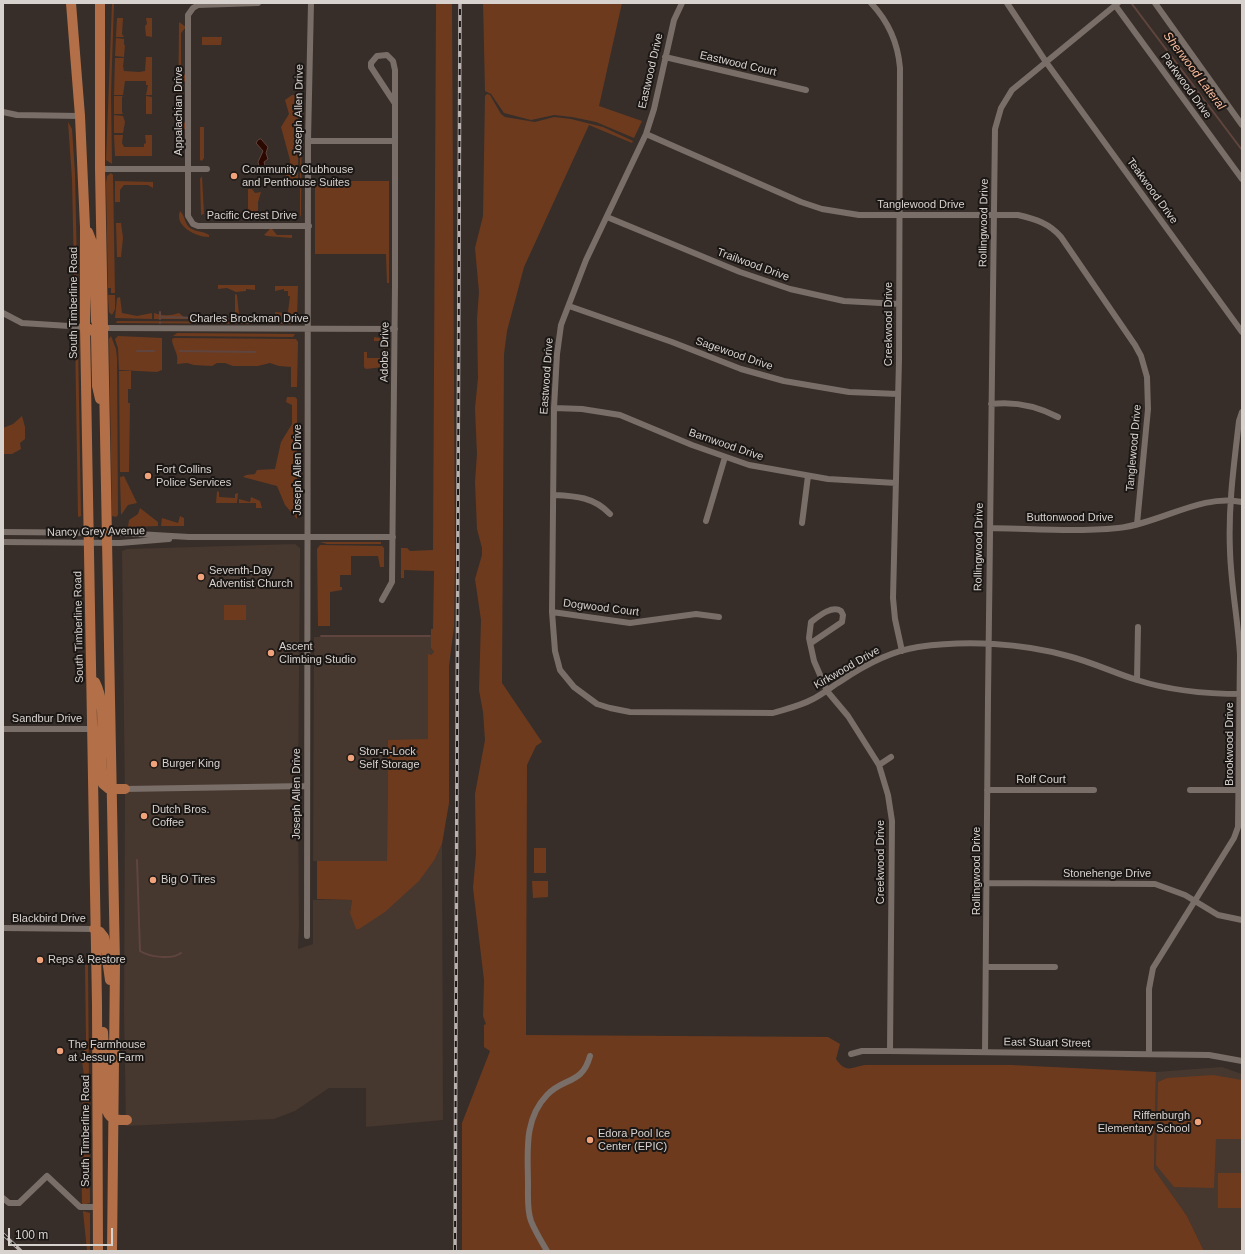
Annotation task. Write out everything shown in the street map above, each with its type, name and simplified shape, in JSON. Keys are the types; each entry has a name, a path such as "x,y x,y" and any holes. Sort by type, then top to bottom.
{"main road":[{"name":"South Timberline Road","path":"71,3 80,116 85,227 85,327 92,677 94,929 97,1004 98,1251"},
{"path":"100,3 100,169 112,789 114,1024 112,1251"},
{"path":"85,227 93,245 96,322 98,326 104,328"},
{"path":"85,327 94,331 96,335 97,386 105,417"},
{"path":"92,677 98,688 101,706 102,778 106,787 112,789 125,789"},
{"path":"94,929 100,932 104,937 114,1024"},
{"path":"97,1004 103,1034 108,1111 110,1117 114,1120 127,1120"}],"street":[{"name":"Appalachian Drive","path":"188,205 190,26 188,18 193,8 198,5 258,3"},
{"name":"Joseph Allen Drive","path":"308,936 306,786 309,226 308,141 311,3"},
{"name":"Eastwood Drive","path":"581,694 567,679 558,665 555,651 552,612 554,408 557,354 562,325 581,272 646,134 674,20 682,3"},
{"name":"Creekwood Drive","path":"871,3 883,18 891,32 899,58 900,215 893,608 902,651"},
{"name":"Teakwood Drive","path":"1006,3 1046,62 1242,332"},
{"name":"Parkwood Drive","path":"1155,3 1241,121"},
{"name":"Rollingwood Drive","path":"985,1052 991,404 997,119 1001,108 1012,90 1116,4"},
{"name":"Parkwood Drive","path":"1116,4 1242,179"},
{"name":"Adobe Drive","path":"382,600 392,582 395,330 394,102 393,61 387,55 377,56 371,63 371,68 394,102"},
{"name":"Eastwood Court","path":"665,57 806,90"},
{"path":"3,112 17,115 80,116"},
{"name":"Tanglewood Drive","path":"646,134 801,202 822,209 859,215 994,214 1033,218 1048,225 1057,232 1130,335 1141,356 1147,377 1148,409 1137,524"},
{"path":"308,141 394,141"},
{"path":"100,169 207,169"},
{"name":"Pacific Crest Drive","path":"188,205 189,219 198,226 309,226"},
{"name":"Trailwood Drive","path":"607,217 740,272 790,289 844,301 899,304"},
{"name":"Sagewood Drive","path":"569,306 672,342 741,369 784,381 849,392 898,394"},
{"path":"3,313 22,323 85,327"},
{"name":"Charles Brockman Drive","path":"104,328 395,330"},
{"path":"991,404 1023,404 1058,417"},
{"name":"Barnwood Drive","path":"554,408 582,409 620,415 725,457 749,465 808,476 862,482 896,483"},
{"name":"Brookwood Drive","path":"1149,1054 1150,978 1158,958 1240,832 1241,694 1238,628 1230,565 1231,500 1239,421 1242,412"},
{"path":"706,521 725,457"},
{"path":"802,523 808,476"},
{"path":"554,495 582,497 591,500 604,507 610,514"},
{"name":"Buttonwood Drive","path":"990,528 1119,528 1161,518 1207,502 1231,500 1242,502"},
{"name":"Nancy Grey Avenue","path":"3,532 89,532 106,538 189,538"},
{"name":"Nancy Grey Avenue","path":"3,542 89,543 106,538 393,538"},
{"name":"Creekwood Drive","path":"811,642 842,622 843,619 841,611 834,609 830,610 811,622 809,631 811,655 828,691 848,716 879,765 888,795 892,821 890,1051"},
{"name":"Dogwood Court","path":"552,612 630,623 696,614 719,617"},
{"path":"1137,680 1138,627"},
{"name":"Kirkwood Drive","path":"581,694 597,704 630,712 773,713 794,708 828,691 867,666 902,651 941,644 988,644 1032,648 1068,656 1137,680 1194,692 1241,694"},
{"name":"Sandbur Drive","path":"3,729 92,729"},
{"path":"879,765 891,757"},
{"path":"125,789 306,786"},
{"name":"Rolf Court","path":"987,790 1094,790"},
{"path":"1190,790 1240,790"},
{"name":"Stonehenge Drive","path":"986,883 1155,884 1172,889 1195,901 1218,916 1242,920"},
{"name":"Blackbird Drive","path":"3,928 94,929"},
{"path":"986,967 1055,967"},
{"name":"East Stuart Street","path":"851,1054 862,1051 890,1051 1209,1055 1242,1061"},
{"path":"547,1251 531,1221 528,1209 528,1138 533,1116 543,1100 553,1090 578,1076 587,1068 590,1056"},
{"path":"3,1198 9,1203 19,1203 47,1176 80,1207 99,1207"}],"shaded area":[{"path":"112,3 114,3 111,95 112,164 106,160"},
{"path":"436,3 452,3 455,560 454,627 449,666 449,803 442,844 435,859 419,881 385,912 359,929 356,929 350,913 352,900 317,899 317,861 387,861 388,740 428,739 428,654 431,655 434,652 431,648 431,629 433,629 434,571 404,570 404,578 401,578 401,548 407,548 410,551 433,550"},
{"path":"483,3 622,3 599,106 642,121 634,138 596,122 572,117 554,115 531,120 504,113 491,94 485,91"},
{"path":"117,18 123,18 122,34 124,37 116,37"},
{"path":"146,18 152,18 152,37 146,36"},
{"path":"179,22 186,27 181,33 181,74 183,76 186,73 186,80 180,85 181,122 183,124 186,121 185,129 180,130 178,125"},
{"path":"202,37 222,37 221,45 202,45"},
{"path":"116,38 124,39 124,57 115,56"},
{"path":"146,57 152,57 152,95 146,95 148,85 146,85 146,81 125,81 123,95 114,95 115,58 124,58 124,71 139,72 145,71"},
{"path":"487,94 490,95 501,114 505,117 535,122 554,117 571,119 603,127 633,141 632,143 589,125 524,267 507,331 504,354 502,683 542,742 536,746 527,765 526,1035 828,1037 840,1044 836,1059 843,1067 846,1068 865,1065 1011,1065 1156,1072 1154,1169 1187,1216 1204,1251 462,1251 462,1123 490,1051 484,1047 484,1025 486,1024 483,1016 484,980 473,888 476,854 475,794 485,740 483,712 479,690 481,620 475,579 482,555 482,548 477,529 475,482 477,454 475,408 478,378 477,319 479,292 475,248 483,216 485,96"},
{"path":"292,95 298,95 298,166 295,166 295,169 298,169 298,183 288,183 284,180 289,169 290,160 281,127 289,114 285,100"},
{"path":"114,96 123,96 123,114 114,114"},
{"path":"146,96 152,97 152,114 146,114"},
{"path":"300,106 302,106 301,217 300,215"},
{"path":"114,115 123,116 125,122 123,133 114,133"},
{"path":"68,122 72,129 75,173 78,316 75,320 72,179"},
{"path":"200,127 204,127 204,158 202,161 200,160"},
{"path":"114,135 123,135 122,143 124,147 144,147 144,144 146,143 145,135 152,135 152,156 115,156"},
{"path":"261,139 268,147 266,153 268,159 264,162 266,169 262,171 260,170 258,162 263,151 256,143"},
{"path":"111,173 113,175 115,293 111,293 111,288 108,288 106,183 107,176"},
{"path":"202,176 204,214 201,215 200,179"},
{"path":"115,181 153,182 153,188 148,185 124,185 120,190 120,202 115,202"},
{"path":"315,181 389,181 389,283 387,283 386,254 315,254"},
{"path":"248,189 252,189 255,193 261,192 258,202 258,215 248,216"},
{"path":"180,211 190,228 207,234 209,237 198,235 187,230 180,221"},
{"path":"116,223 121,223 123,238 121,257 117,257"},
{"path":"272,229 277,235 292,235 292,238 264,235"},
{"path":"218,285 255,285 255,290 246,289 246,291 236,292 227,288 218,289"},
{"path":"275,286 298,286 297,319 275,320 275,312 288,312 290,296 288,296 288,291 284,291 284,289 275,291"},
{"path":"235,294 237,295 239,314 246,318 254,318 254,320 223,320 222,318 231,317 235,311"},
{"path":"108,295 115,295 115,309 112,315 109,312"},
{"path":"120,297 122,313 137,316 152,313 152,319 115,318 117,298"},
{"path":"154,313 160,315 173,315 179,313 185,318 203,319 154,319"},
{"path":"117,321 293,322 295,324 116,323"},
{"path":"177,333 295,334 293,337 173,336"},
{"path":"75,334 78,342 81,516 79,517 78,516"},
{"path":"111,336 116,349 117,358 118,515 116,517 112,516 109,339"},
{"path":"118,336 162,338 162,370 157,372 119,370 118,348 115,339"},
{"path":"374,337 385,339 385,360 383,360 383,367 366,369 364,367 364,352 367,352 367,358 383,358 384,345 381,345 379,341 374,341"},
{"path":"172,339 296,339 298,342 297,387 291,387 291,367 279,366 270,363 258,366 233,366 225,363 217,363 212,366 187,363 177,364 177,356 172,342"},
{"path":"119,371 131,371 131,389 128,389 128,403 130,403 129,472 120,472"},
{"path":"287,397 295,397 297,399 297,519 285,505 277,486 243,477 246,475 255,474 257,470 275,469 281,442 292,424 292,405 286,402"},
{"path":"22,416 25,427 25,439 20,443 21,449 12,454 3,454 3,428 13,424"},
{"path":"124,476 137,503 128,505 121,515 120,477"},
{"path":"217,491 219,492 219,497 235,498 235,494 238,493 237,503 216,503"},
{"path":"251,497 260,501 262,508 256,508 256,503 239,503 239,499 250,502"},
{"path":"140,508 158,522 158,526 128,527 129,520 138,514"},
{"path":"180,516 184,518 184,526 161,526 162,518 178,523"},
{"path":"320,542 381,542 381,544 327,544"},
{"path":"295,544 300,548 298,949 313,944 313,900 352,900 350,913 435,859 442,844 443,1120 366,1127 366,1088 329,1088 295,1111 274,1119 126,1126 124,1011 125,803 122,551 127,549"},
{"path":"320,545 382,546 384,548 384,567 380,567 378,556 351,556 351,575 340,575 340,587 342,587 342,590 330,592 330,626 318,626 317,549"},
{"path":"224,605 246,605 246,620 224,620"},
{"name":"Stor-n-Lock Self Storage","path":"314,637 431,637 431,648 434,652 431,655 428,655 428,740 388,740 387,861 313,861"},
{"path":"534,848 546,848 546,873 534,873"},
{"path":"532,881 548,881 548,897 533,898"},
{"path":"85,965 88,965 90,1203 82,1205 81,1128 84,1075 82,1061 86,1041"},
{"name":"Riffenburgh Elementary School","path":"1222,1067 1242,1074 1242,1251 1204,1251 1187,1216 1154,1169 1156,1072"},
{"path":"1213,1075 1242,1080 1242,1139 1216,1139 1214,1188 1174,1187 1156,1165 1158,1082 1167,1078"},
{"path":"1218,1173 1242,1173 1242,1208 1218,1208"},
{"path":"83,1211 90,1213 90,1251 87,1251"}],"waterway":[{"name":"Sherwood Lateral","path":"1132,4 1242,150"},
{"path":"160,312 160,319"},
{"path":"205,318 212,316 221,318"},
{"path":"160,317 203,318"},
{"path":"222,318 229,318"},
{"path":"137,351 154,351"},
{"path":"180,351 255,352"},
{"path":"321,636 430,636"},
{"path":"137,860 140,951 149,955 160,957 172,956 181,953"}],"railway":[{"path":"455,1251 460,3"},
{"path":"3,1234 21,1251"}],"place":[{"name":"Community Clubhouse and Penthouse Suites","path":"234,176"},
{"name":"Fort Collins Police Services","path":"148,476"},
{"name":"Seventh-Day Adventist Church","path":"201,577"},
{"name":"Ascent Climbing Studio","path":"271,653"},
{"name":"Stor-n-Lock Self Storage","path":"351,758"},
{"name":"Burger King","path":"154,764"},
{"name":"Dutch Bros. Coffee","path":"144,816"},
{"name":"Big O Tires","path":"153,880"},
{"name":"Reps & Restore","path":"40,960"},
{"name":"The Farmhouse at Jessup Farm","path":"60,1051"},
{"name":"Riffenburgh Elementary School","path":"1198,1122"},
{"name":"Edora Pool Ice Center (EPIC)","path":"590,1140"}]}
